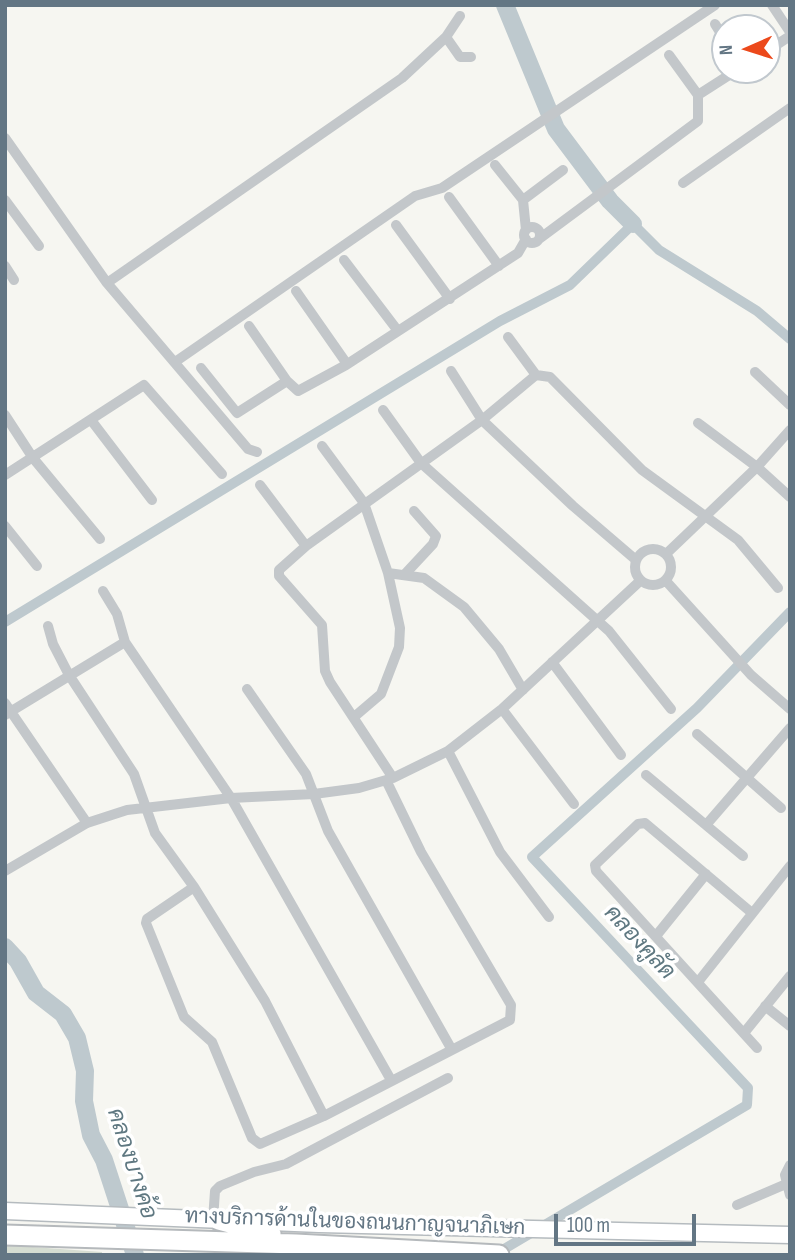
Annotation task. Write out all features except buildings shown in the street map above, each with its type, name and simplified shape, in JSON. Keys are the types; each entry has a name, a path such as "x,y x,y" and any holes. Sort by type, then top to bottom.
{"highway":[{"path":"216,1220 285,1236 296,1244"},
{"path":"5,1235 296,1244 499,1255"}],"main road":[{"name":"ทางบริการด้านในของถนนกาญจนาภิเษก","path":"5,1211 216,1220 790,1235"}],"street":[{"path":"175,362 415,196 442,188 715,5"},
{"path":"772,5 790,34"},
{"path":"107,283 402,78 446,37 460,16"},
{"path":"446,37 460,57 471,57"},
{"path":"526,235 532,243 561,224 698,121 698,95 669,55"},
{"path":"698,95 715,84"},
{"path":"683,183 790,108"},
{"path":"5,138 107,283 248,449 257,452"},
{"path":"249,326 298,391 347,364 450,299 518,253 526,235 523,200 495,165"},
{"path":"523,200 564,170"},
{"path":"449,197 499,266"},
{"path":"5,200 38,246"},
{"path":"396,225 450,299"},
{"path":"344,260 398,331"},
{"path":"5,266 14,280"},
{"path":"296,291 347,364"},
{"path":"508,337 536,375 550,377 642,470 706,513 738,540 778,587"},
{"path":"201,368 237,413 288,381"},
{"path":"451,371 482,420 573,506 636,560"},
{"path":"754,372 790,405"},
{"path":"194,887 147,919 146,923 184,1017 212,1042 252,1138 261,1144 324,1116 510,1020 513,1009 421,852 390,779 325,671 322,625 279,576 281,566 306,546 482,420 536,375"},
{"path":"5,475 91,420 138,386 144,385 222,474"},
{"path":"383,410 421,463 597,620 671,709"},
{"path":"5,415 33,458 100,539"},
{"path":"91,420 152,500"},
{"path":"698,422 757,467 790,497"},
{"path":"666,554 757,467 790,430"},
{"path":"322,446 364,503 388,573 400,628 399,647 381,694 354,717"},
{"path":"260,485 306,546"},
{"path":"406,573 436,536 414,511"},
{"path":"5,526 37,566"},
{"path":"653,549 666,554 672,568 666,581 653,586 640,581 636,574 636,560 646,550 653,549"},
{"path":"388,573 406,573 424,578 464,607 499,649 523,690"},
{"path":"5,871 87,823 127,810 231,798 314,794 390,779 448,751 502,709 640,581"},
{"path":"666,581 751,675 790,709"},
{"path":"103,591 117,614 125,642 231,798 391,1080"},
{"path":"48,626 53,644 69,675 134,774 155,833 194,887 265,1001 324,1116"},
{"path":"87,823 7,710 125,642"},
{"path":"552,662 621,755"},
{"path":"247,689 306,774 328,831 452,1050"},
{"path":"502,709 574,804"},
{"path":"706,825 790,728"},
{"path":"697,734 781,807"},
{"path":"448,751 500,852 549,917"},
{"path":"646,775 743,856"},
{"path":"752,913 645,823 638,824 596,863 596,871 757,1048"},
{"path":"698,982 790,866"},
{"path":"656,936 706,874"},
{"path":"744,1033 790,976"},
{"path":"765,1006 790,1026"},
{"path":"216,1220 215,1191 220,1185 286,1164 448,1078"},
{"path":"737,1205 788,1189 786,1171 790,1165"},
{"path":"766,1234 790,1227"}],"shaded area":[{"path":"5,1245 102,1252 102,1255 5,1255"}],"waterway":[{"path":"505,5 556,129 610,201 633,224"},
{"path":"5,622 500,321 570,285 633,224 659,250 757,311 790,339"},
{"name":"คลองคูลัด","path":"494,1255 747,1105 748,1088 532,857 697,708 790,612"},
{"name":"คลองบางค้อ","path":"5,947 18,961 36,993 63,1014 77,1038 85,1071 84,1101 91,1135 104,1160 135,1255"}]}
